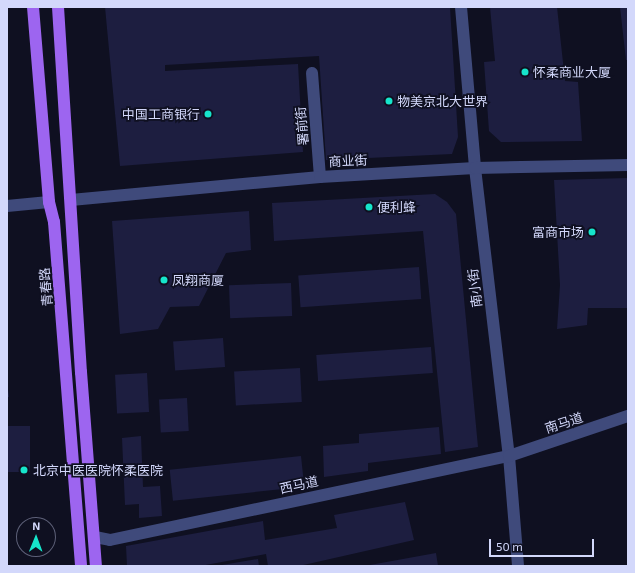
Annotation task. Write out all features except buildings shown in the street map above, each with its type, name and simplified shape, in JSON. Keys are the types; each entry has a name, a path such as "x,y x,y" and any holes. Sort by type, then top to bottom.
{"main road":[{"name":"青春路","path":"33,7 49,202 55,229 81,566"},
{"path":"58,7 81,372 96,566"}],"street":[{"name":"南小街","path":"461,7 475,168 509,456 518,566"},
{"name":"署前街","path":"312,73 320,177"},
{"name":"商业街","path":"71,200 320,177 475,168 628,165"},
{"path":"7,206 49,202"},
{"name":"南马道","path":"509,456 628,416"},
{"name":"西马道","path":"95,538 110,540 509,456"}],"place":[{"name":"怀柔商业大厦","path":"525,72"},
{"name":"物美京北大世界","path":"389,101"},
{"name":"中国工商银行","path":"208,114"},
{"name":"便利蜂","path":"369,207"},
{"name":"富商市场","path":"592,232"},
{"name":"凤翔商厦","path":"164,280"},
{"name":"北京中医医院怀柔医院","path":"24,470"}]}
